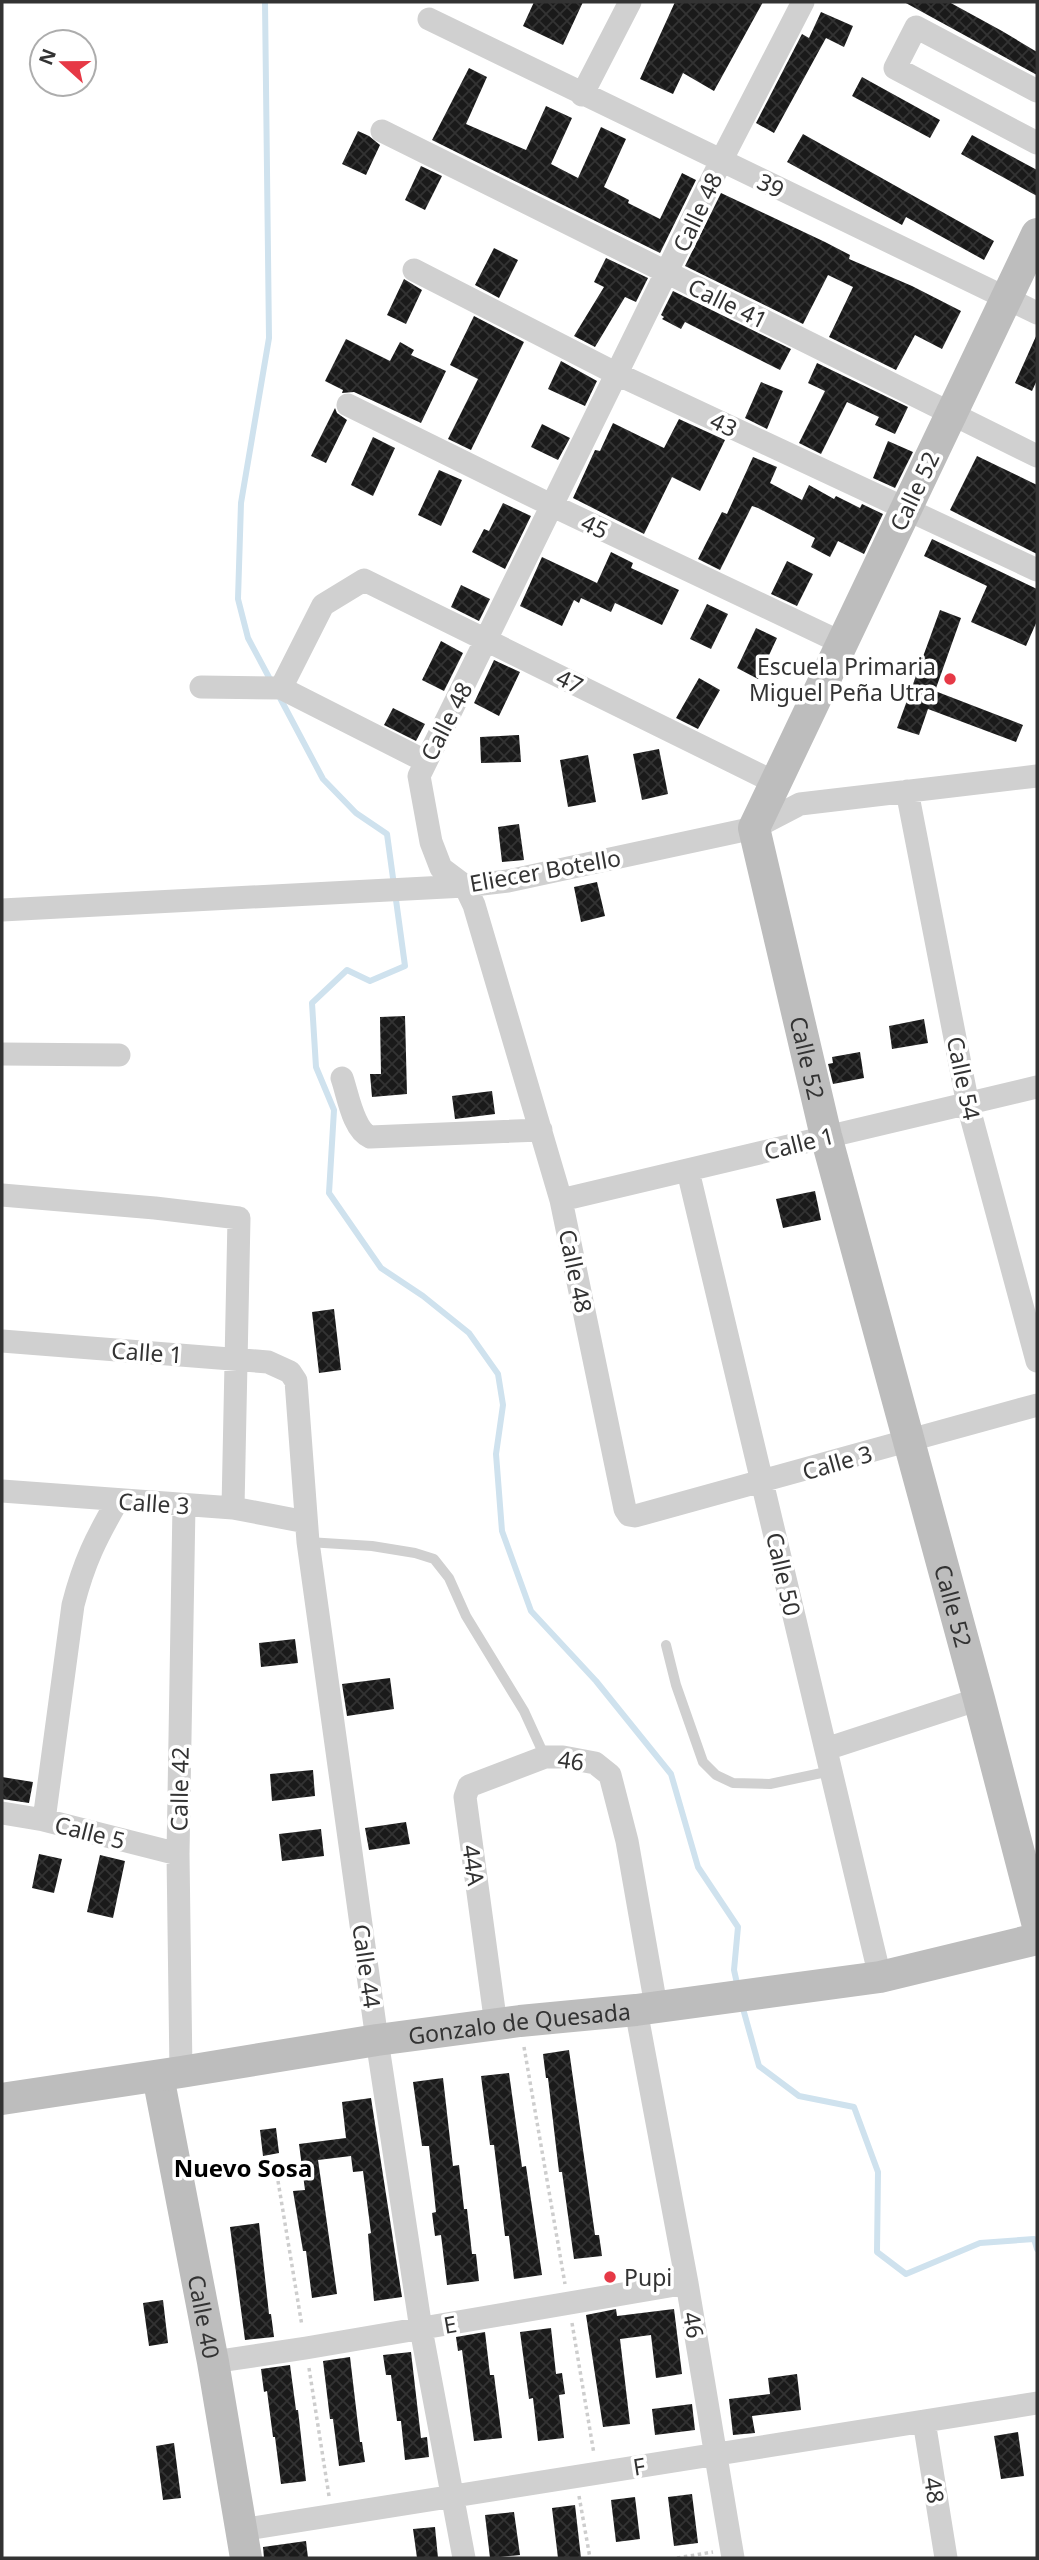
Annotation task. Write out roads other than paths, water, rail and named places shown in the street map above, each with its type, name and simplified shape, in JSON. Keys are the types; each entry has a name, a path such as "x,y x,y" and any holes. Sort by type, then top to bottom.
{"street":[{"path":"582,95 630,2"},
{"name":"Calle 48","path":"635,1516 629,1515 625,1509 562,1200 474,905 465,886 441,868 431,842 419,776 721,161 803,2"},
{"name":"39","path":"429,19 1037,313"},
{"path":"1037,91 916,27 895,68 1037,143"},
{"name":"Calle 41","path":"382,131 1037,456"},
{"name":"Calle 52","path":"1037,234 754,828 826,1136 1037,1922"},
{"name":"43","path":"414,270 617,374 1037,570"},
{"name":"45","path":"348,405 842,643"},
{"name":"47","path":"281,688 323,605 364,580 776,783"},
{"path":"201,687 281,688 425,761"},
{"name":"Eliecer Botello","path":"2,910 465,886 508,881 754,828 800,804 1037,776"},
{"name":"Calle 54","path":"907,791 968,1105 1037,1361"},
{"path":"2,1054 119,1055"},
{"path":"342,1078 357,1123 365,1135 370,1137 541,1130"},
{"name":"Calle 1","path":"562,1200 1037,1087"},
{"name":"Calle 50","path":"688,1171 880,1977"},
{"path":"2,1195 239,1218 233,1508"},
{"name":"Calle 1","path":"2,1341 268,1362 290,1372"},
{"name":"Calle 44","path":"290,1372 296,1381 307,1532 377,2040 421,2329 464,2558"},
{"name":"Calle 3","path":"635,1516 1037,1405"},
{"name":"Calle 3","path":"2,1491 233,1508 307,1532"},
{"path":"44,1820 73,1605 93,1542 118,1500"},
{"name":"Calle 42","path":"169,2074 178,1854 184,1505"},
{"path":"828,1760 979,1699"},
{"name":"46","path":"545,1757 563,1757 595,1763 610,1775 627,1841 646,2008 687,2283 732,2553"},
{"name":"44A","path":"508,2023 465,1797 469,1786 545,1757"},
{"name":"Calle 5","path":"2,1813 44,1820 178,1854"},
{"name":"Gonzalo de Quesada","path":"2,2099 377,2040 880,1977 1037,1940"},
{"name":"Calle 40","path":"169,2074 244,2544"},
{"name":"E","path":"213,2362 687,2283"},
{"name":"F","path":"244,2544 452,2496 1037,2403"},
{"name":"48","path":"924,2421 946,2558"}],"lane":[{"path":"307,1532 434,1559 449,1578 466,1616 524,1711 545,1757"},
{"path":"666,1645 676,1685 704,1762 716,1775 733,1783 770,1784 828,1760"}],"waterway":[{"path":"265,2 269,338 241,503 238,599 248,638 272,683"},
{"path":"279,696 323,779 356,813 387,834 405,966 370,981 347,970 312,1003 316,1067 334,1110 329,1193 381,1268 423,1296 469,1333 498,1374 503,1405 496,1454 502,1531 531,1611 596,1681 671,1774 698,1867 738,1927 734,1970 738,1988"},
{"path":"742,2005 759,2066 799,2096 854,2107 878,2172 877,2252 906,2274 980,2243 1034,2239 1037,2249"}],"place":[{"name":"Escuela Primaria Miguel Peña Utra","path":"950,679"},
{"name":"Pupi","path":"610,2277"}],"district":[{"name":"Nuevo Sosa","path":"243,2167"}]}
